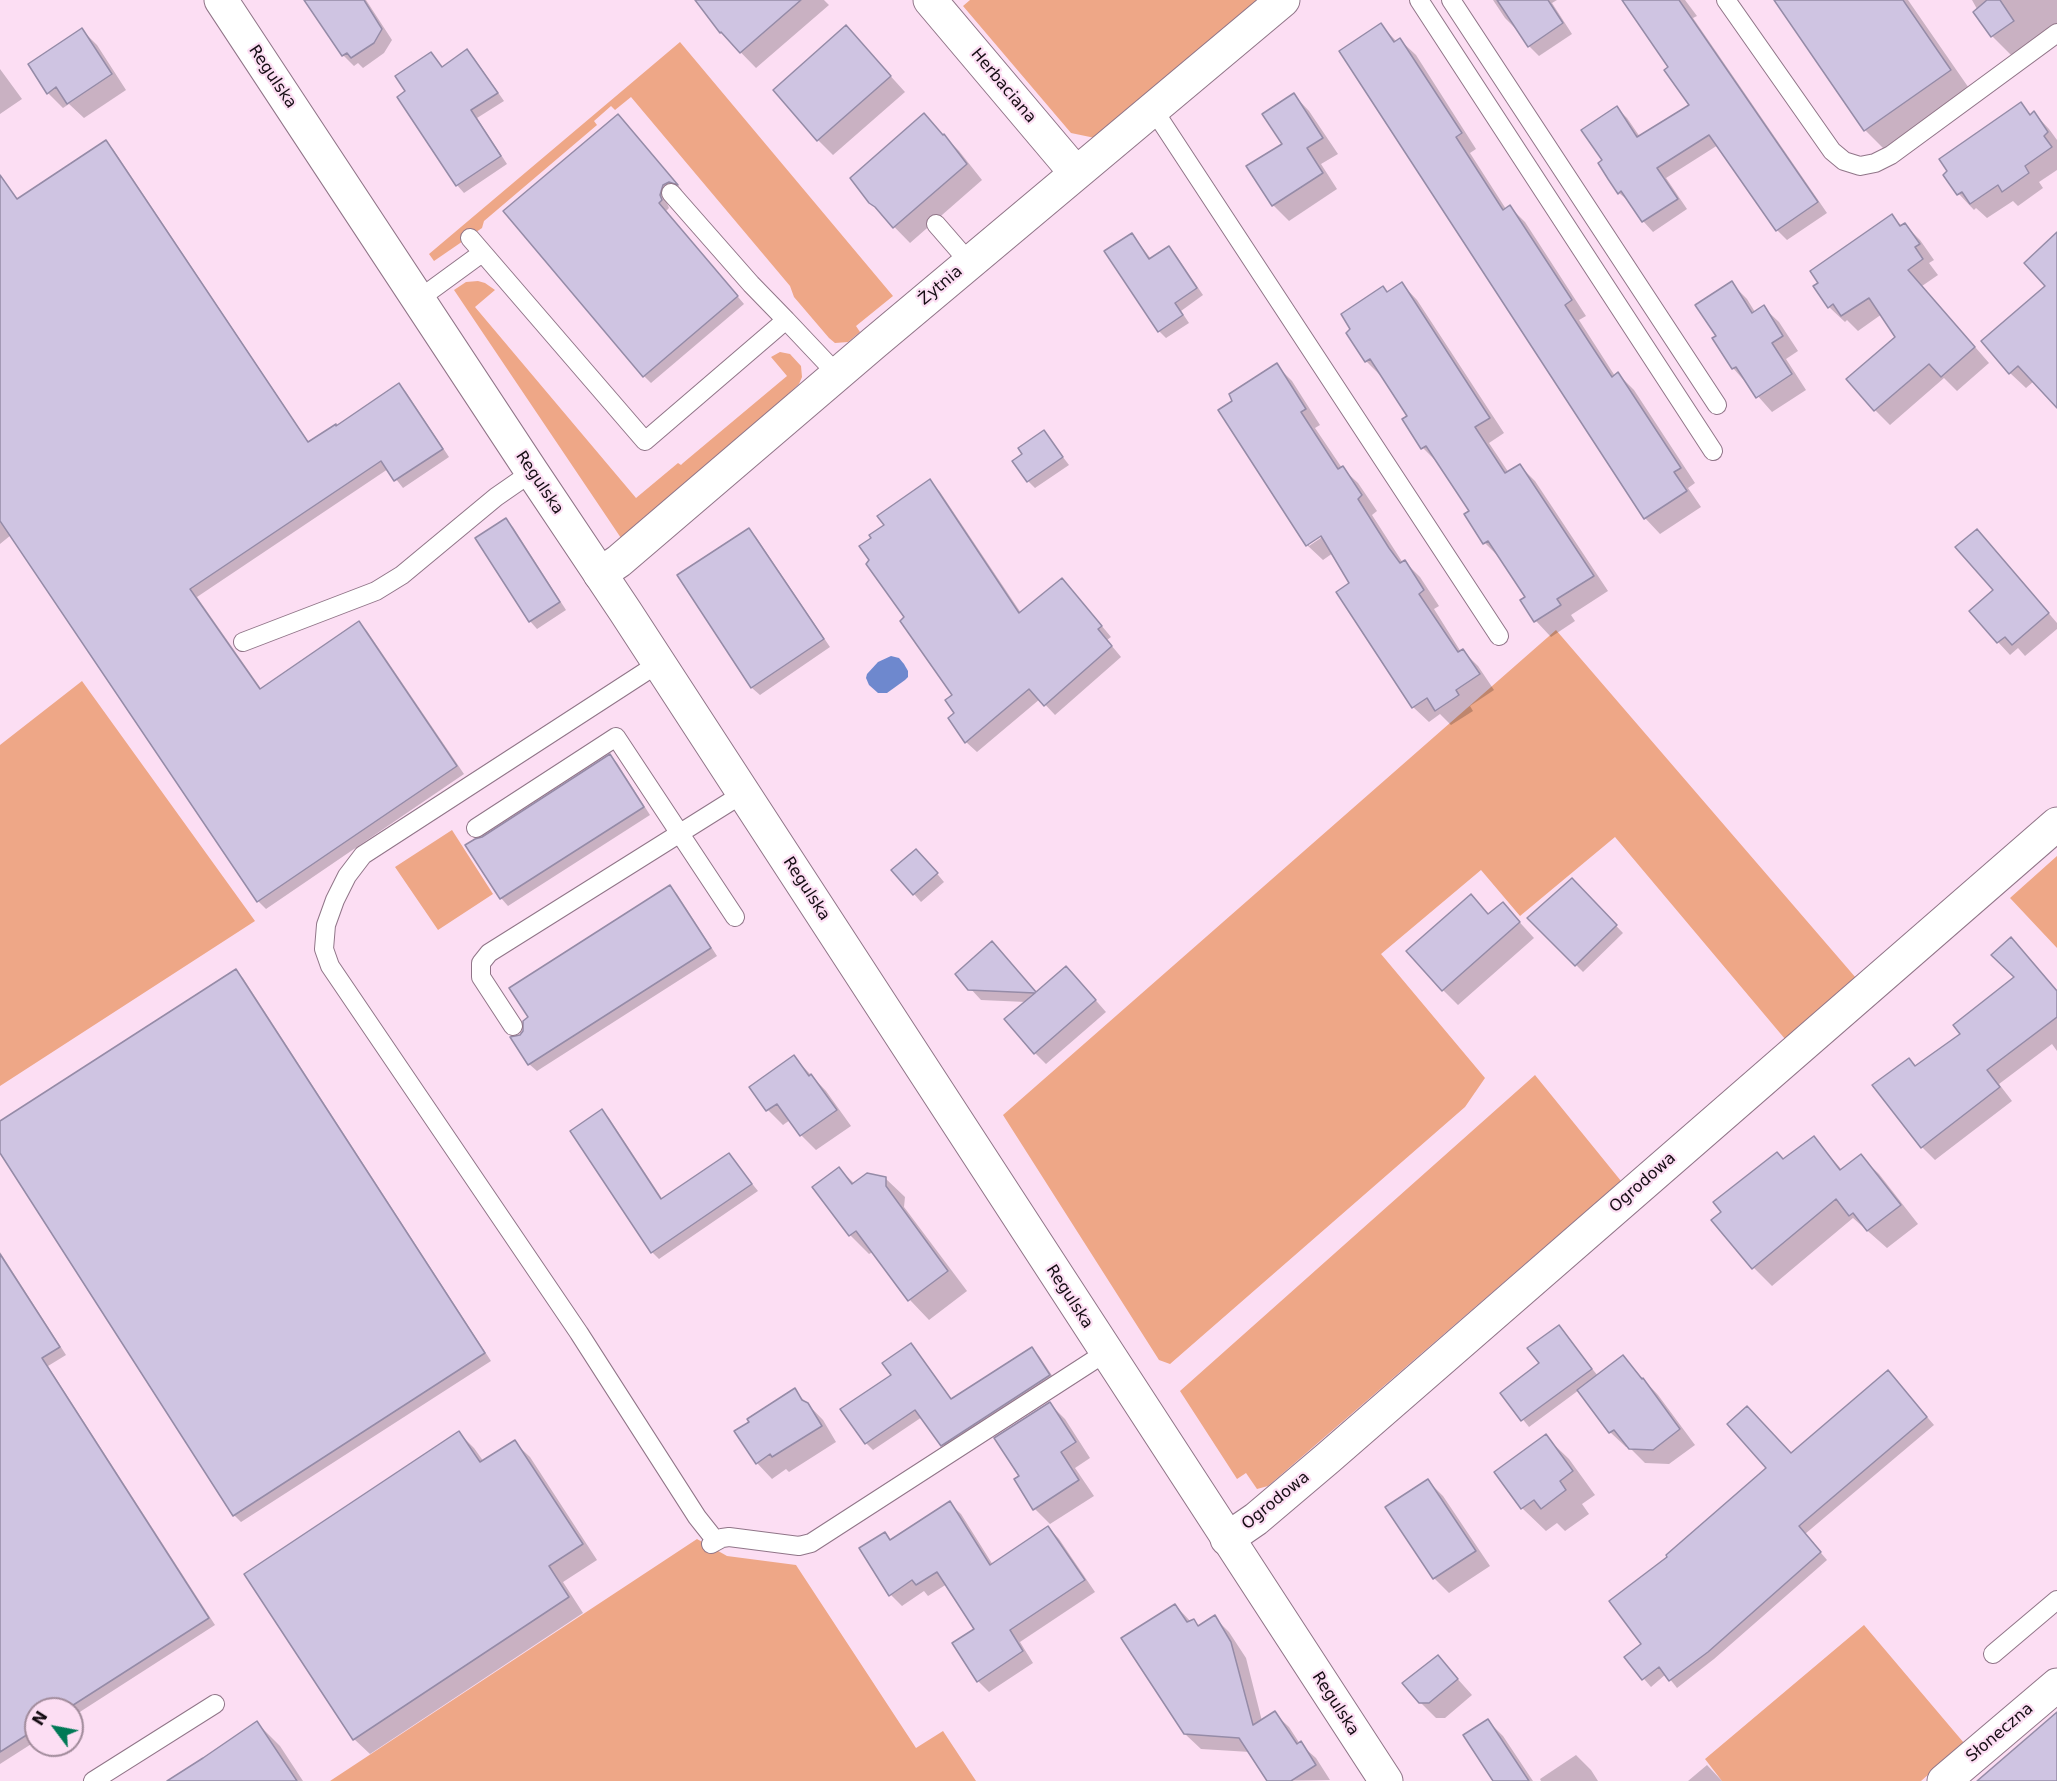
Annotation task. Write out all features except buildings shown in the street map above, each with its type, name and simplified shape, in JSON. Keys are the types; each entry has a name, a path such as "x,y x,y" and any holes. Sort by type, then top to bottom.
{"street":[{"name":"Regulska","path":"221,0 659,663 1386,1781"},
{"name":"Herbaciana","path":"930,0 1076,173"},
{"name":"Żytnia","path":"600,574 619,561 969,262 1283,0"},
{"name":"Ogrodowa","path":"1227,1539 1256,1519 1328,1458 2057,824"},
{"name":"Słoneczna","path":"1944,1781 2057,1685"}],"lane":[{"path":"1419,0 1713,451"},
{"path":"1451,0 1717,405"},
{"path":"1726,0 1832,151 1844,161 1860,166 1875,163 1891,155 2057,33"},
{"path":"1153,109 1499,636"},
{"path":"671,193 751,284 837,374"},
{"path":"936,224 969,262"},
{"path":"470,238 645,441 786,320"},
{"path":"419,299 482,253"},
{"path":"243,642 376,591 402,575 496,497 532,472"},
{"path":"659,663 363,855 347,876 335,900 327,925 324,949 330,966 579,1333 713,1543 729,1537 799,1546 811,1543 1106,1353"},
{"path":"476,828 616,737 735,917"},
{"path":"513,1026 481,977 481,963 489,953 744,793"},
{"path":"1993,1654 2057,1600"},
{"path":"93,1781 215,1704"}],"shaded area":[{"path":"970,0 1260,0 1095,138 1071,133 963,6"},
{"path":"680,42 893,296 856,326 860,332 848,342 835,343 829,338 794,297 790,286 631,97 615,110 611,106 594,121 597,125 484,221 482,228 434,261 429,254"},
{"path":"478,281 495,290 475,307 636,498 678,463 681,465 787,376 771,357 780,352 790,354 801,366 802,377 799,384 788,394 793,399 623,541 454,290 466,282"},
{"path":"1556,630 1856,978 1785,1039 1615,837 1520,916 1481,870 1381,954 1485,1078 1465,1107 1170,1364 1159,1360 1003,1115"},
{"path":"82,681 255,921 0,1086 0,745"},
{"path":"452,830 493,894 438,930 395,867"},
{"path":"2057,856 2057,948 2010,898"},
{"path":"1535,1075 1621,1181 1268,1486 1257,1489 1246,1473 1237,1479 1180,1391"},
{"path":"697,1539 727,1556 796,1565 916,1748 943,1731 976,1781 330,1781"},
{"path":"1864,1625 1964,1743 1921,1781 1722,1781 1705,1759"}],"water":[{"path":"891,656 899,658 904,664 908,677 887,693 878,693 869,685 867,674 878,662"}]}
